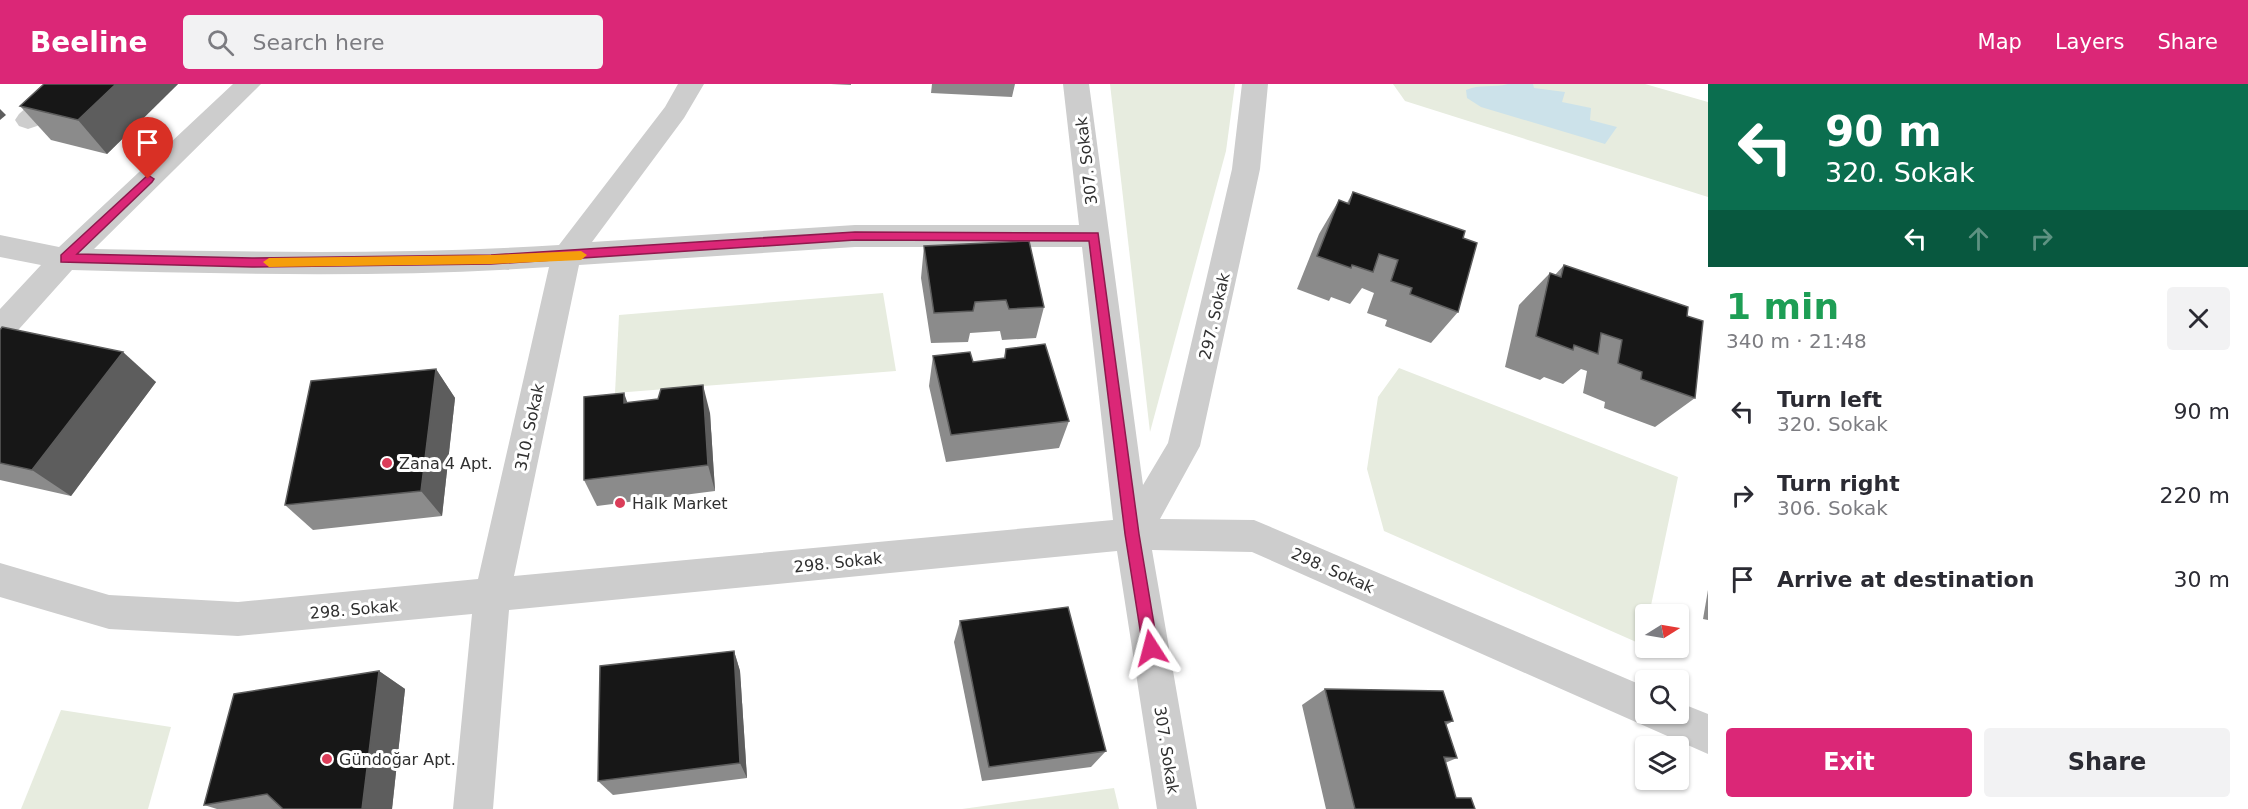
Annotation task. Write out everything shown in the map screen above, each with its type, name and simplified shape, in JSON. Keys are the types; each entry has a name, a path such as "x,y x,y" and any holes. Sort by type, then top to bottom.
{"street":[{"path":"28,120 69,84"},
{"path":"0,329 65,259 248,84"},
{"name":"310. Sokak","path":"473,809 492,596 566,256 675,112 691,84"},
{"name":"307. Sokak","path":"1076,84 1132,534 1177,809"},
{"name":"297. Sokak","path":"1132,534 1184,446 1246,169 1255,84"},
{"path":"0,246 65,259 252,262 566,256 855,236 1094,236"},
{"name":"298. Sokak","path":"0,580 109,612 238,619 1132,534 1254,536 1635,702"},
{"path":"1685,724 1708,734"}],"shaded area":[{"path":"1110,84 1235,84 1226,151 1150,432"},
{"path":"1393,84 1645,84 1708,102 1708,197 1405,101"},
{"path":"883,293 896,371 615,393 619,315"},
{"path":"1399,368 1678,477 1651,604 1635,604 1635,641 1384,531 1367,469 1378,397"},
{"path":"61,710 171,727 148,809 21,809"},
{"path":"1114,788 1119,809 962,809"}],"water":[{"path":"1533,84 1534,88 1565,92 1562,102 1591,108 1590,120 1617,127 1605,144 1481,107 1467,98 1466,90 1471,88"}],"building":[{"path":"44,84 116,84 78,120 20,106"},
{"path":"1353,192 1465,231 1463,238 1477,243 1458,312 1410,294 1412,288 1391,281 1398,260 1379,254 1373,272 1352,265 1351,268 1317,256 1339,200 1349,204"},
{"path":"1029,241 1044,307 1009,309 1006,300 975,302 973,311 934,313 924,246"},
{"path":"1564,265 1688,307 1687,316 1703,321 1695,398 1641,379 1642,372 1618,363 1622,340 1601,333 1598,354 1574,345 1573,350 1536,336 1550,273 1561,277"},
{"path":"2,327 123,352 32,470 0,463 0,330"},
{"path":"1045,344 1069,421 951,435 933,356 970,352 973,362 1005,358 1006,349"},
{"path":"436,369 421,491 285,505 311,381"},
{"path":"703,385 708,465 584,480 584,397 624,393 624,403 658,399 661,389"},
{"path":"1068,607 1106,751 989,767 960,621"},
{"path":"734,651 740,763 598,781 600,666"},
{"name":"Gündoğar Apt.","path":"379,671 362,809 283,809 267,794 204,805 234,694"},
{"path":"1325,689 1443,691 1453,721 1445,722 1457,758 1444,757 1456,798 1471,798 1475,809 1355,809"}],"slow traffic":[{"path":"269,262 491,260 581,255"}],"place":[{"name":"Zana 4 Apt.","path":"387,463"},
{"name":"Halk Market","path":"620,503"},
{"name":"Gündoğar Apt.","path":"327,759"}],"route":[{"path":"148,179 65,259 252,262 491,260 855,236 1094,236 1132,534 1151,648"}]}
